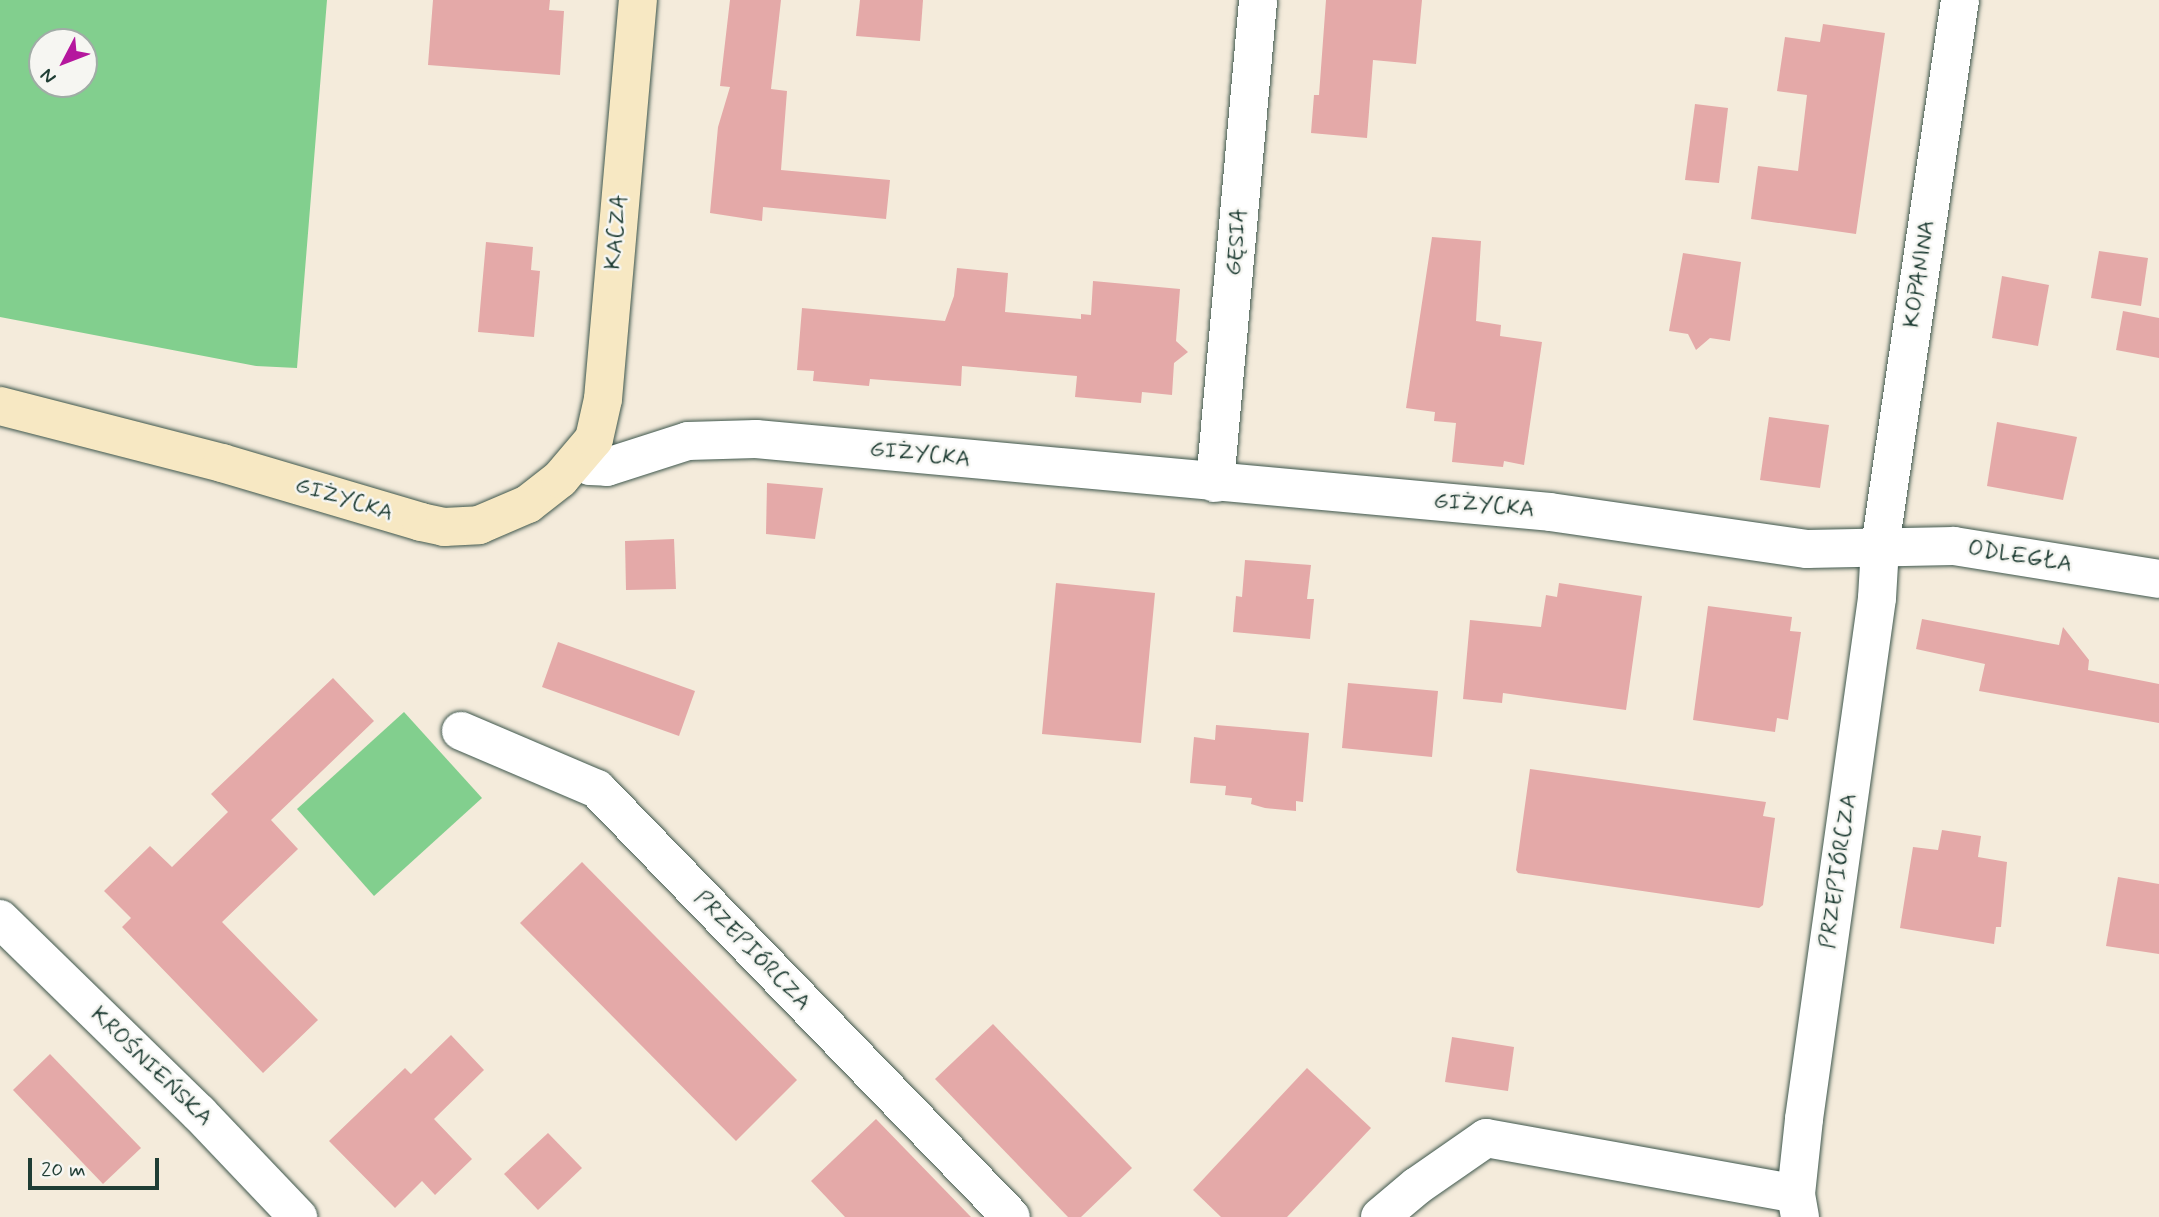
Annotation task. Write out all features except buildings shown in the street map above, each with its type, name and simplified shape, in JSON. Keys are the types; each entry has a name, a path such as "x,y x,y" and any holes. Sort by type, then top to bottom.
{"street":[{"name":"KACZA","path":"579,459 594,439 603,399 638,0"},
{"name":"GĘSIA","path":"1215,483 1258,0"},
{"name":"KOPANINA","path":"1880,547 1960,0"},
{"name":"GIŻYCKA","path":"0,406 222,463 396,517 444,527 479,526 507,516 550,488 579,459 597,468 607,467 688,441 756,439 1550,512 1807,549 1880,547"},
{"name":"ODLEGŁA","path":"1880,547 1954,546 2159,579"},
{"name":"PRZEPIÓRCZA","path":"1380,1217 1417,1186 1486,1138 1798,1206 1804,1119 1877,598 1880,547"},
{"name":"PRZEPIÓRCZA","path":"461,732 597,789 1011,1217"},
{"name":"KROŚNIEŃSKA","path":"0,919 199,1113 298,1217"}],"green space":[{"path":"0,0 327,0 297,368 256,366 0,317"},
{"path":"404,712 482,798 374,896 297,809"}]}
